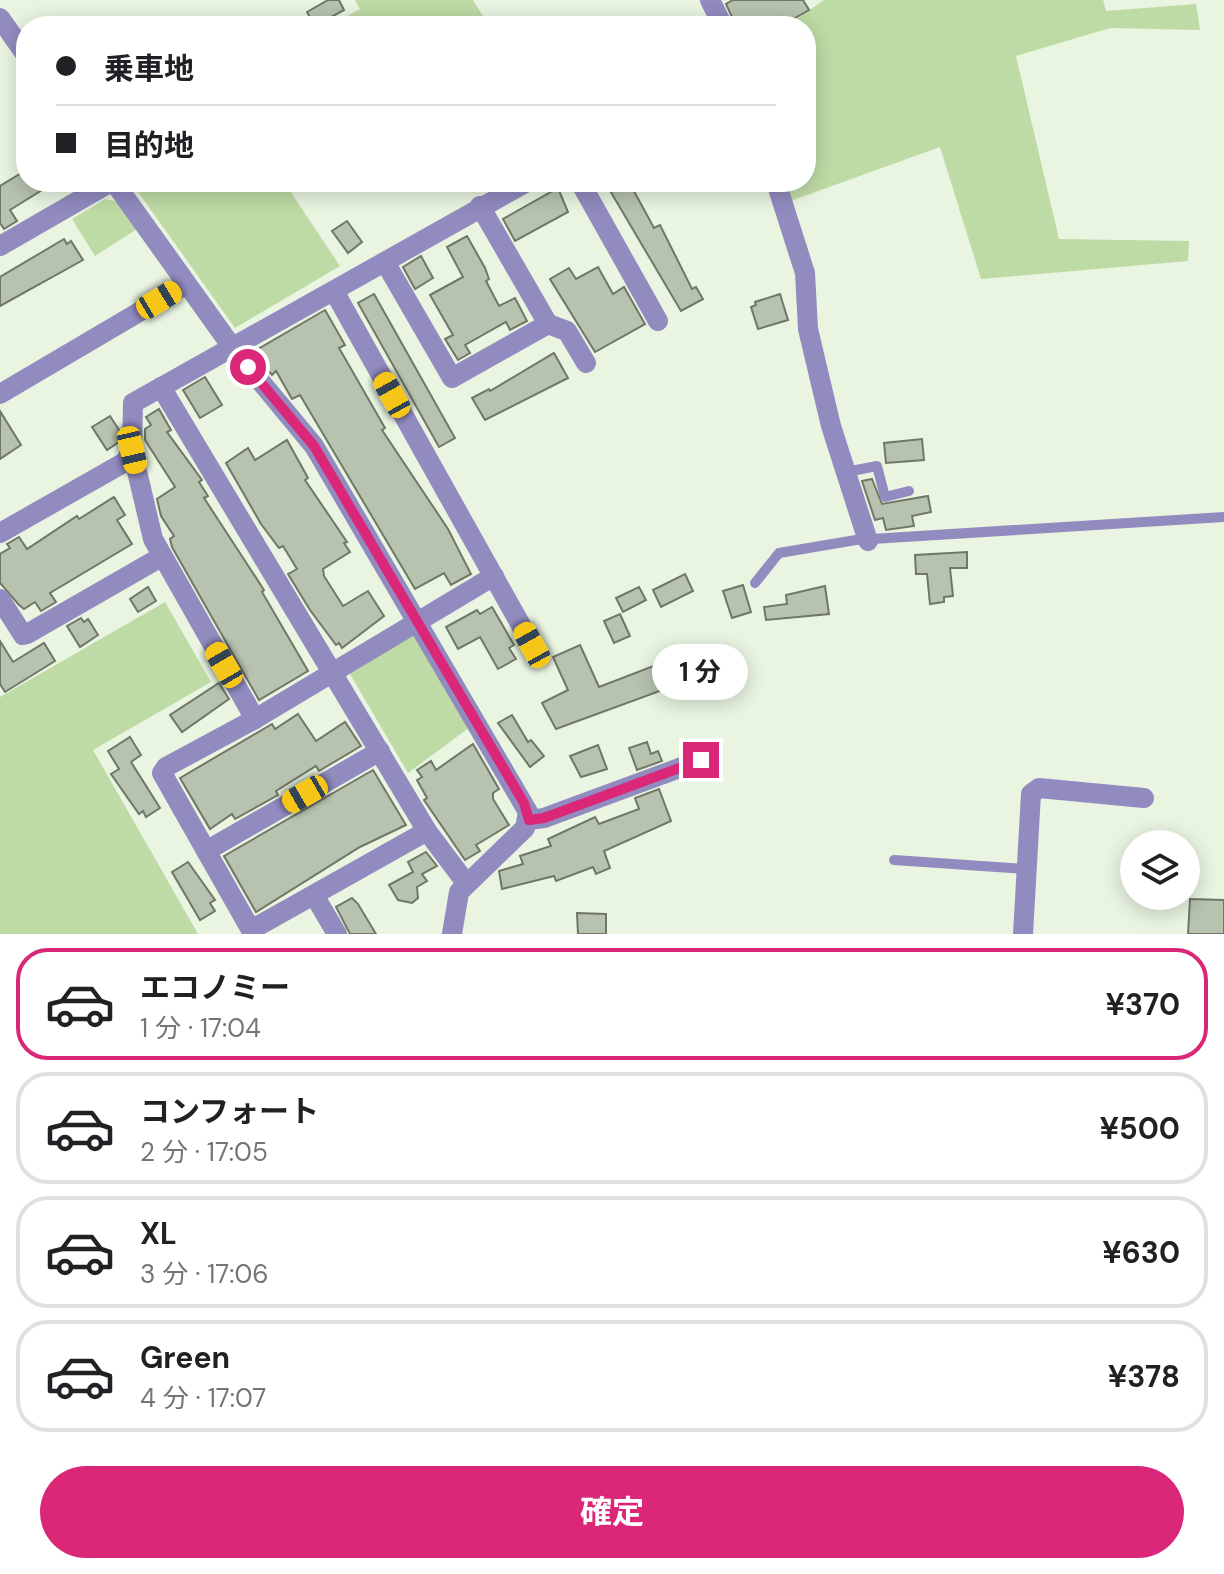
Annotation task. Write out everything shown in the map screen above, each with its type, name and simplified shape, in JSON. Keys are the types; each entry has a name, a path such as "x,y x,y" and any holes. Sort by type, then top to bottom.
{"street":[{"path":"0,18 16,41"},
{"path":"0,246 95,192"},
{"path":"120,192 232,347 314,446 524,803 529,820 525,828 459,892 452,934"},
{"path":"255,719 153,539 132,450 133,403 507,192"},
{"path":"586,192 658,321"},
{"path":"779,192 805,273 808,329 831,426 868,541"},
{"path":"480,206 548,324 567,331 586,363"},
{"path":"385,262 452,378 548,324"},
{"path":"0,394 185,285"},
{"path":"334,291 532,645"},
{"path":"161,387 334,671 427,831 455,874 466,883"},
{"path":"0,533 125,462 132,450"},
{"path":"0,599 23,635 27,634 161,557"},
{"path":"427,831 251,930 162,773 166,767 255,719 494,576"},
{"path":"206,851 380,751"},
{"path":"529,820 544,818 701,760"},
{"path":"1023,934 1031,794 1039,788 1144,798"},
{"path":"314,895 337,934"}],"lane":[{"path":"846,472 877,466 885,497 909,491"},
{"path":"755,583 779,553 868,541 1224,517"},
{"path":"894,860 1027,869"}],"green space":[{"path":"355,0 473,0 483,16 347,16 360,9"},
{"path":"824,0 1103,0 1106,11 1196,4 1200,30 1110,28 1016,56 1059,239 1189,241 1188,261 981,279 940,147 816,192 816,16 801,16"},
{"path":"138,192 291,192 340,266 235,328"},
{"path":"779,192 815,192 785,203"},
{"path":"105,199 118,202 137,229 95,256 72,219"},
{"path":"165,602 211,682 93,750 198,934 0,934 0,697"},
{"path":"411,631 470,727 408,773 350,674 351,667"}],"building":[{"path":"328,0 339,0 344,10 333,16 309,16 307,12"},
{"path":"733,0 803,0 809,10 798,16 731,16 726,4"},
{"path":"16,176 16,192 39,192 10,210 17,221 4,229 0,223 0,186"},
{"path":"551,192 560,192 568,212 515,241 503,219"},
{"path":"611,192 634,192 654,228 660,225 692,289 696,287 703,299 681,311"},
{"path":"347,221 362,242 348,253 332,231"},
{"path":"467,236 485,268 489,279 486,281 499,306 515,298 527,321 510,330 506,322 465,345 470,353 458,360 445,339 453,335 430,295 463,277 447,247"},
{"path":"64,239 67,244 71,241 83,260 0,306 0,277"},
{"path":"421,256 433,278 415,289 403,267"},
{"path":"598,267 613,294 624,287 645,324 595,352 550,279 569,268 576,279"},
{"path":"374,294 455,438 439,447 358,303"},
{"path":"780,294 788,320 758,329 751,307 756,305 755,302"},
{"path":"325,310 345,345 339,348 385,428 382,430 448,529 471,574 451,585 444,573 415,589 300,395 292,399 276,371 272,375 253,352"},
{"path":"554,353 568,378 485,420 472,398 490,391"},
{"path":"205,377 222,405 200,418 183,390"},
{"path":"159,409 171,430 167,432 202,480 199,482 208,496 204,498 264,590 262,592 308,671 259,700 172,547 170,539 174,536 161,516 157,499 175,487 145,440 145,429 151,425 146,417"},
{"path":"0,411 21,445 0,459"},
{"path":"110,416 119,430 119,442 107,450 92,427"},
{"path":"922,439 924,460 886,463 884,443"},
{"path":"287,440 308,478 305,480 347,542 344,543 350,552 323,569 324,576 343,606 368,591 384,616 342,648 339,643 336,645 310,610 288,574 297,569 283,546 279,548 261,524 226,463 248,448 255,460"},
{"path":"872,479 882,504 928,496 931,512 912,516 914,526 886,530 883,518 875,520 862,481"},
{"path":"114,497 125,515 117,520 132,544 50,593 56,602 41,611 35,602 24,609 19,605 0,583 0,554 10,548 7,544 19,537 27,549 77,516 79,519"},
{"path":"967,552 967,568 950,568 953,596 944,597 944,602 930,604 927,574 916,574 915,555"},
{"path":"685,574 693,591 661,607 653,590"},
{"path":"743,585 751,612 732,618 723,591"},
{"path":"825,586 829,614 766,620 764,607 787,604 786,595"},
{"path":"148,587 156,601 138,612 130,599"},
{"path":"639,587 646,600 623,612 616,598"},
{"path":"492,607 514,645 509,648 516,659 498,669 480,637 458,649 446,627 477,610 480,614"},
{"path":"620,614 630,636 614,643 604,621"},
{"path":"81,618 84,622 88,619 98,635 80,647 67,626"},
{"path":"0,641 13,662 44,643 55,661 5,692 0,684"},
{"path":"580,645 599,687 669,660 679,684 556,729 542,703 568,690 553,657"},
{"path":"219,683 229,699 182,732 170,715"},
{"path":"298,714 316,741 345,722 361,746 319,771 316,766 276,791 278,795 235,819 232,814 210,829 180,778 272,724 275,729"},
{"path":"512,715 528,742 531,740 544,756 530,767 498,723"},
{"path":"130,737 141,755 131,762 160,808 146,817 143,811 139,814 111,774 119,769 108,751"},
{"path":"647,742 651,754 658,751 662,761 637,770 629,748"},
{"path":"473,744 499,789 493,793 493,799 509,825 476,845 480,851 465,860 424,800 427,798 417,780 422,777 417,770 431,761 436,770"},
{"path":"598,745 607,769 581,777 570,756"},
{"path":"373,770 406,825 360,847 256,912 224,856"},
{"path":"659,789 671,821 604,851 610,868 596,874 593,867 556,881 554,876 502,889 499,871 523,864 520,856 551,846 548,839 595,817 599,824 639,809 635,798"},
{"path":"426,852 437,866 422,874 427,881 417,887 418,898 412,903 398,900 389,885 413,872 408,862"},
{"path":"188,862 215,900 210,903 215,911 200,920 172,872"},
{"path":"352,898 376,934 350,934 336,907"},
{"path":"1200,899 1224,900 1224,934 1188,934 1189,910 1200,910"},
{"path":"577,913 606,914 606,934 578,934"}],"route":[{"path":"248,367 314,446 524,803 529,820 544,818 701,760"}]}
